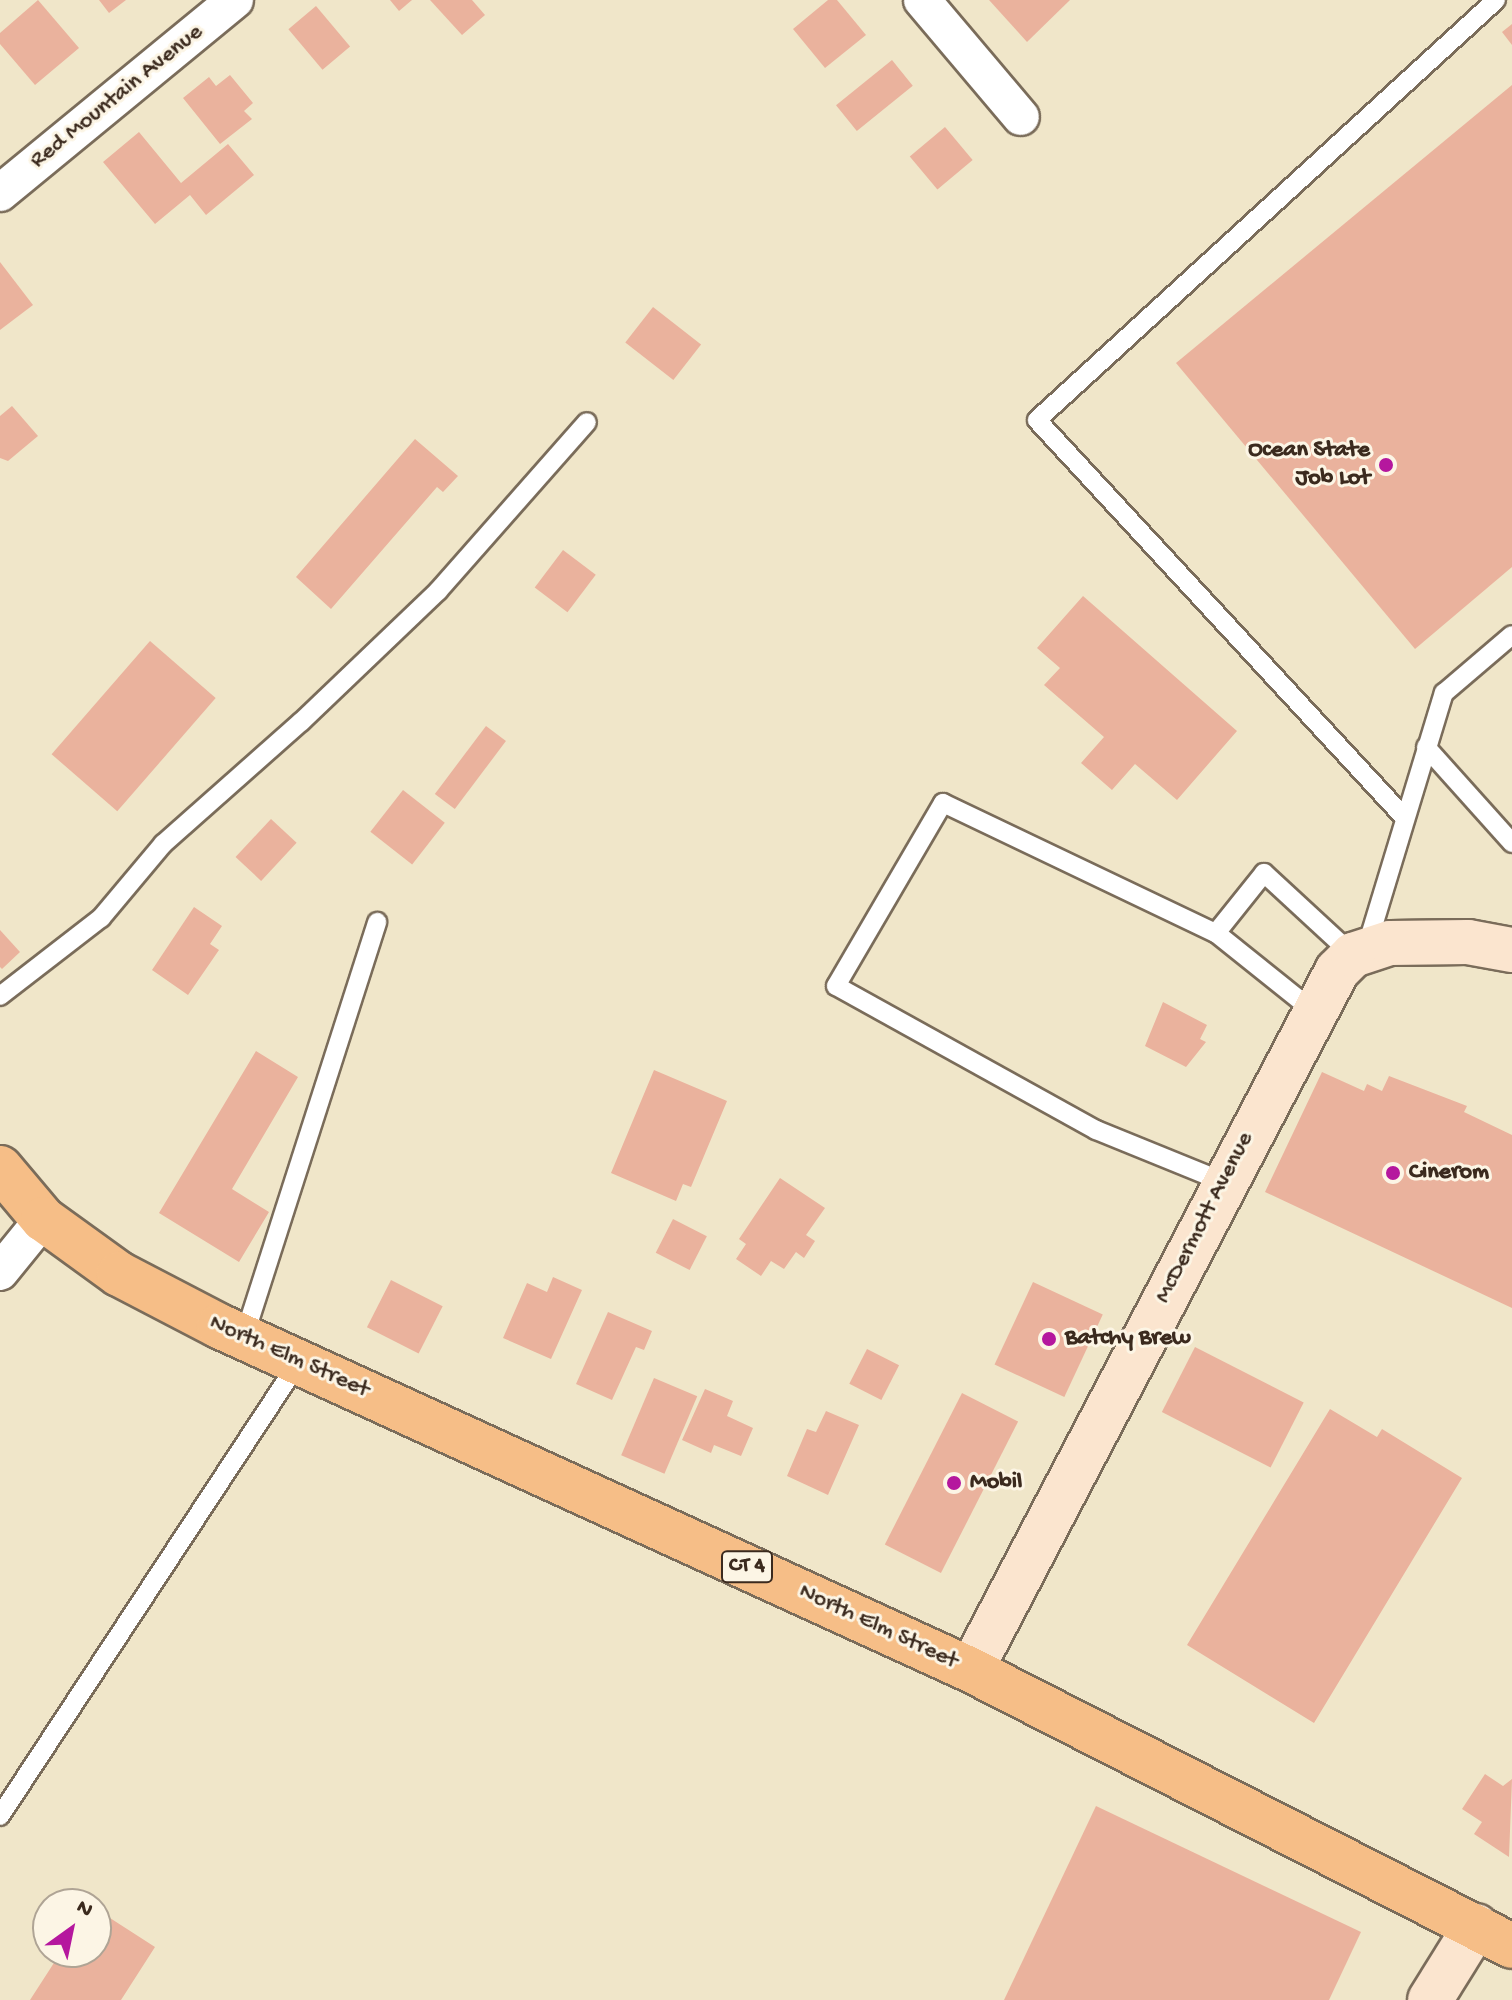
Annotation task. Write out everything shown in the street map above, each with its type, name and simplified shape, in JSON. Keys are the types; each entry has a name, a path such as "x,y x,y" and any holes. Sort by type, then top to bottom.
{"main road":[{"path":"1359,952 1417,940 1512,950"},
{"name":"McDermott Avenue","path":"971,1670 1312,1010 1359,952"},
{"name":"North Elm Street","path":"0,1168 43,1219 119,1274 244,1337 971,1670 1494,1936"},
{"path":"1430,2000 1494,1936"}],"street":[{"name":"Red Mountain Avenue","path":"0,193 235,0"},
{"path":"922,0 1021,117"},
{"path":"0,1272 43,1219"}],"lane":[{"path":"1403,816 1037,420 1496,0"},
{"path":"0,996 101,918 163,844 301,722 438,591 587,422"},
{"path":"1216,933 1264,873 1359,952 1444,693 1512,635"},
{"path":"1426,747 1512,843"},
{"path":"1224,1182 1096,1130 836,986 943,803 1216,933 1312,1010"},
{"path":"244,1337 377,922"},
{"path":"0,1816 300,1361"}],"building":[{"path":"38,0 79,48 35,85 0,44 0,33"},
{"path":"99,0 126,0 109,13"},
{"path":"390,0 412,0 399,11"},
{"path":"430,0 472,0 485,15 462,35"},
{"path":"828,0 837,0 866,35 825,68 793,29"},
{"path":"989,0 1070,0 1027,42"},
{"path":"316,6 350,47 322,70 288,29"},
{"path":"1512,24 1512,45 1502,32"},
{"path":"892,60 913,86 857,131 836,105"},
{"path":"230,75 253,103 244,111 252,119 220,144 183,98 209,77 216,86"},
{"name":"Ocean State Job Lot","path":"1512,85 1512,567 1415,649 1176,363"},
{"path":"945,127 973,160 937,190 910,157"},
{"path":"139,132 181,183 228,144 254,175 206,215 190,195 155,224 103,162"},
{"path":"0,262 33,305 0,330"},
{"path":"653,307 701,345 673,380 625,342"},
{"path":"12,406 38,436 8,461 0,458 0,416"},
{"path":"415,439 458,476 443,492 437,487 331,609 296,577"},
{"path":"563,550 596,575 567,612 535,588"},
{"path":"1083,596 1237,731 1177,800 1135,764 1112,790 1081,763 1104,737 1044,685 1060,668 1037,648"},
{"path":"150,641 216,698 117,811 52,754"},
{"path":"486,726 506,741 455,809 435,794"},
{"path":"403,790 445,823 412,864 370,832"},
{"path":"271,819 297,843 261,881 236,857"},
{"path":"194,907 222,926 210,944 219,950 188,995 152,970"},
{"path":"0,930 20,952 2,969 0,967"},
{"path":"1163,1002 1207,1025 1200,1039 1206,1042 1186,1067 1145,1046"},
{"path":"256,1051 298,1077 232,1189 269,1212 239,1262 159,1213"},
{"path":"654,1070 727,1101 691,1187 683,1184 676,1201 611,1173"},
{"name":"Cinerom","path":"1322,1072 1364,1091 1367,1084 1382,1091 1389,1076 1467,1106 1464,1112 1512,1135 1512,1308 1265,1192"},
{"path":"780,1178 825,1208 806,1235 815,1241 804,1258 796,1252 784,1269 771,1261 761,1276 736,1259 746,1244 739,1239"},
{"path":"673,1219 707,1236 690,1270 656,1253"},
{"path":"553,1277 582,1290 551,1359 503,1338 527,1283 547,1292"},
{"path":"391,1280 443,1306 419,1354 367,1327"},
{"name":"Batchy Brew","path":"1033,1282 1103,1315 1064,1397 995,1364"},
{"path":"608,1312 652,1331 644,1350 636,1347 612,1400 576,1384"},
{"path":"1195,1347 1304,1402 1271,1467 1162,1412"},
{"path":"867,1349 899,1365 881,1400 849,1384"},
{"path":"654,1378 697,1396 664,1474 621,1455"},
{"path":"705,1389 733,1401 727,1416 753,1428 741,1456 714,1445 711,1453 682,1440"},
{"name":"Mobil","path":"962,1393 1018,1422 941,1573 885,1544"},
{"path":"1330,1409 1377,1437 1382,1429 1462,1478 1314,1723 1187,1645"},
{"path":"826,1411 859,1425 828,1495 787,1476 807,1429 816,1432"},
{"path":"1485,1774 1503,1786 1512,1779 1509,1857 1474,1834 1482,1822 1462,1809"},
{"path":"1096,1806 1361,1932 1329,2000 1004,2000"},
{"path":"112,1919 155,1947 121,2000 30,2000 51,1968 112,1968"}],"place":[{"name":"Ocean State Job Lot","path":"1386,465"},
{"name":"Cinerom","path":"1393,1173"},
{"name":"Batchy Brew","path":"1049,1339"},
{"name":"Mobil","path":"954,1483"}]}
